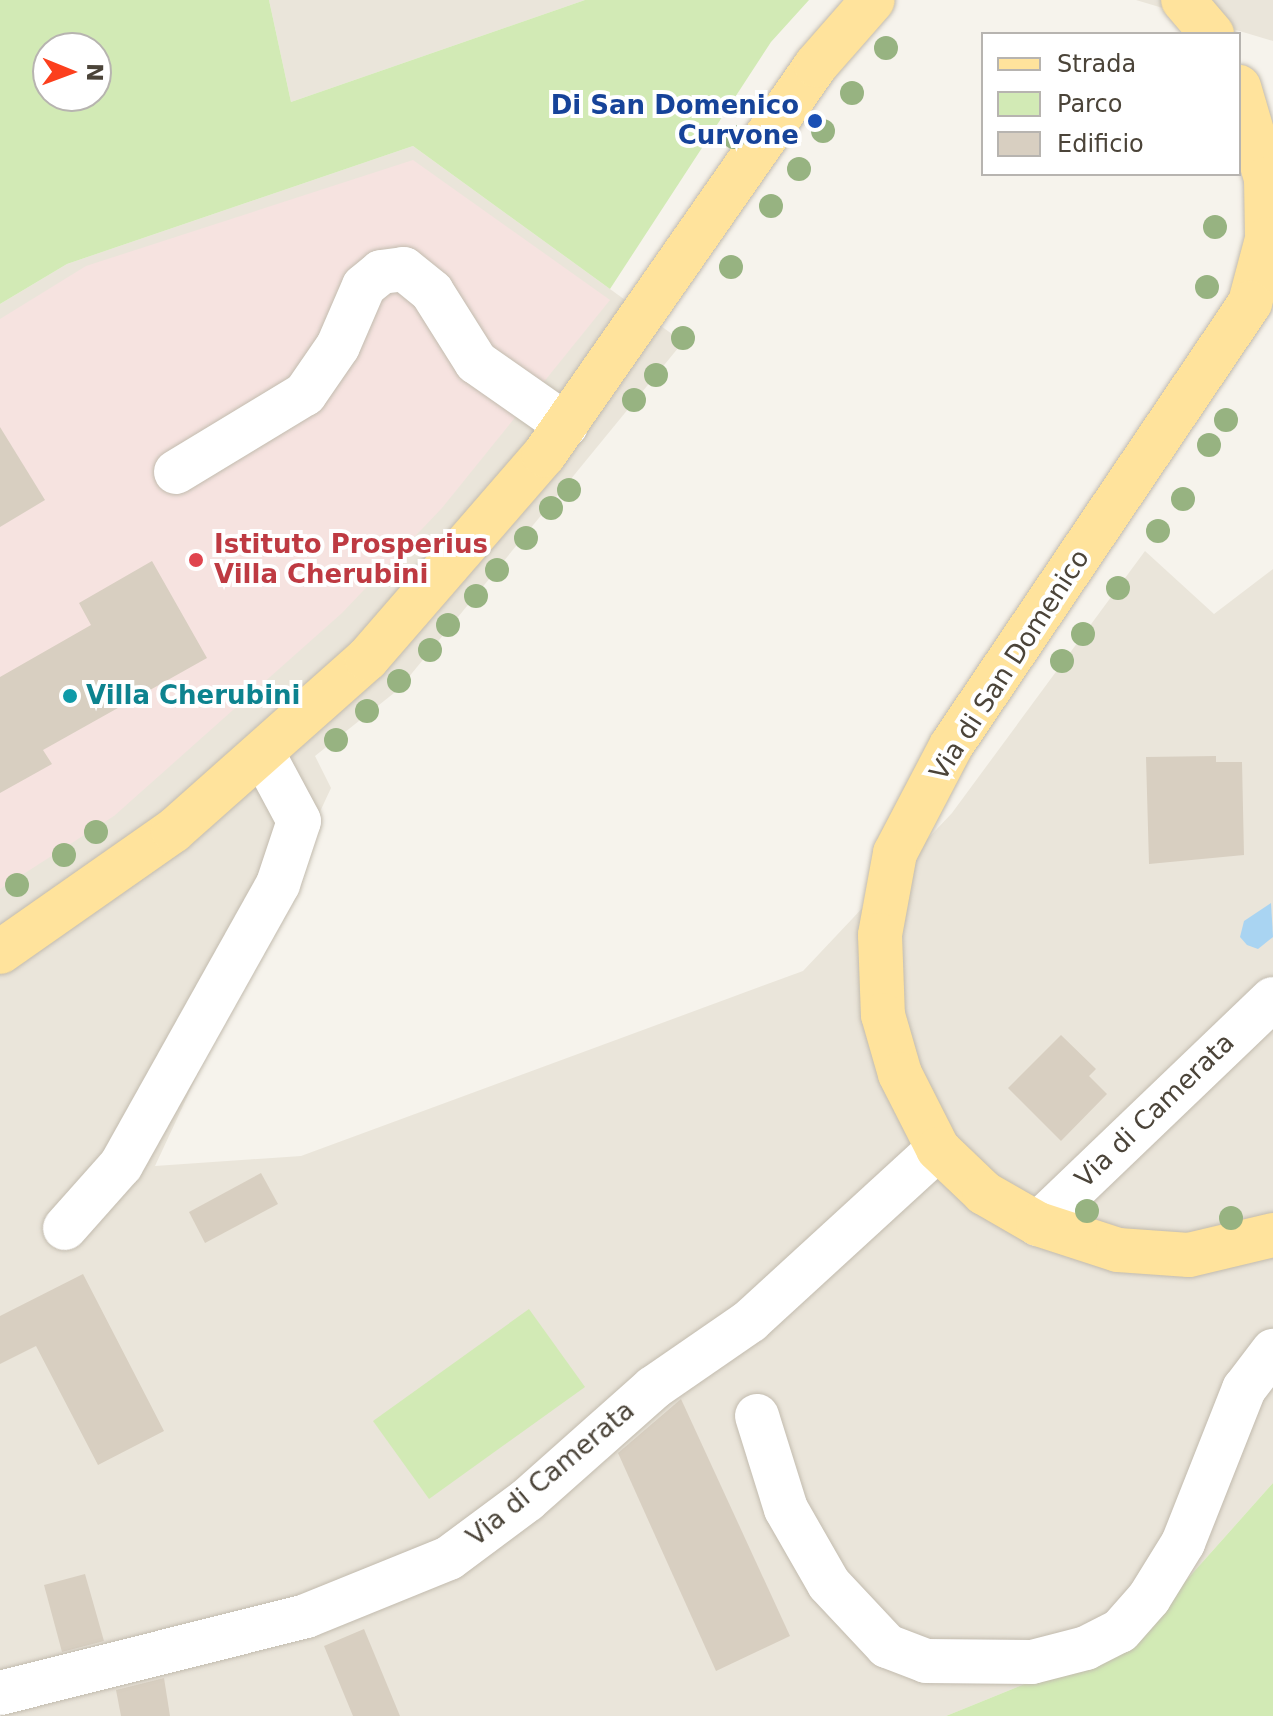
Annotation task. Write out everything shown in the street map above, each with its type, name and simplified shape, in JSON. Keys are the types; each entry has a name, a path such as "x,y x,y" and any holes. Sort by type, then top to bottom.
{"main road":[{"path":"0,952 173,831 367,659 470,545 566,425 816,65 873,0"},
{"path":"1183,0 1210,32"},
{"name":"Via di San Domenico","path":"1241,94 1266,179 1267,239 1250,303 951,746 895,853 880,935 883,1015 900,1074 938,1149 984,1193 1038,1224 1118,1250 1189,1255 1273,1235"}],"street":[{"path":"176,472 305,394 338,346 364,286 381,272 404,269 432,292 476,362 566,425"},
{"path":"65,1228 121,1165 278,884 299,821 263,754"},
{"name":"Via di Camerata","path":"1038,1224 1273,999"},
{"name":"Via di Camerata","path":"0,1693 306,1616 449,1558 527,1500 653,1388 750,1321 938,1149"},
{"path":"757,1416 786,1509 829,1584 887,1646 926,1661 1032,1662 1086,1648 1120,1631 1149,1598 1183,1543 1244,1389 1273,1351"}],"shaded area":[{"path":"269,0 585,0 291,102"},
{"path":"1136,0 1273,0 1273,41"},
{"path":"413,146 683,342 399,689 315,756 331,788 155,1166 301,1156 803,971 952,813 1145,551 1214,614 1273,569 1273,1483 1133,1640 946,1716 0,1716 0,304 67,264"},
{"name":"Istituto Prosperius Villa Cherubini","path":"413,160 610,300 442,508 342,613 114,816 0,889 0,319 86,266"}],"green space":[{"path":"0,0 269,0 291,102 585,0 809,0 771,42 610,289 413,146 67,264 0,304"},
{"path":"529,1309 585,1387 429,1499 373,1421"},
{"path":"1273,1483 1273,1716 946,1716 1133,1640"}],"water":[{"path":"1271,903 1273,937 1258,949 1247,945 1240,937 1244,921"}],"building":[{"path":"0,427 45,500 0,527"},
{"name":"Villa Cherubini","path":"152,561 207,658 43,750 52,764 0,793 0,677 91,625 79,603"},
{"path":"1216,756 1216,762 1242,762 1244,855 1149,864 1146,757"},
{"path":"1061,1035 1096,1069 1089,1076 1107,1094 1061,1141 1008,1088"},
{"path":"261,1173 278,1204 205,1243 189,1212"},
{"path":"83,1274 164,1431 98,1465 36,1346 0,1364 0,1316"},
{"path":"681,1399 790,1636 716,1671 618,1453"},
{"path":"85,1574 104,1641 62,1652 44,1585"},
{"path":"364,1629 400,1716 353,1716 324,1646"},
{"path":"164,1678 170,1716 121,1716 116,1690"}],"place":[{"name":"Di San Domenico Curvone","path":"815,121"},
{"name":"Istituto Prosperius Villa Cherubini","path":"196,560"},
{"name":"Villa Cherubini","path":"70,696"}]}
